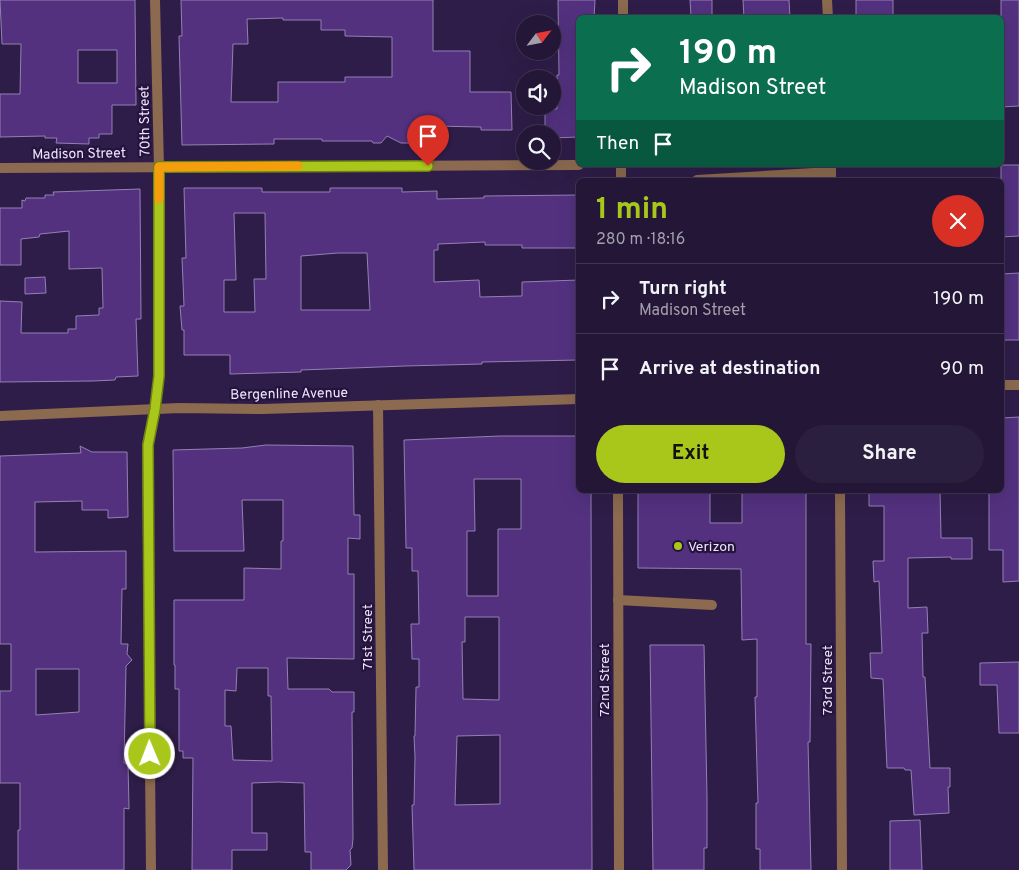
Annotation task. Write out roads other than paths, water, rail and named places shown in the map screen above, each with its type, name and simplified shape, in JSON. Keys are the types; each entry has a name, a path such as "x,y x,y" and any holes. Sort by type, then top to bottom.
{"street":[{"name":"70th Street","path":"151,870 148,445 159,376 159,167 155,0"},
{"path":"623,0 623,15"},
{"path":"827,0 828,15"},
{"name":"Madison Street","path":"0,168 576,165"},
{"path":"718,178 831,172"},
{"path":"1004,386 1019,385"},
{"name":"Bergenline Avenue","path":"0,416 155,409 263,409 576,399"},
{"name":"71st Street","path":"378,405 383,870"},
{"name":"72nd Street","path":"618,493 619,870"},
{"name":"73rd Street","path":"840,493 842,870"},
{"path":"618,600 712,605"}],"place":[{"name":"Verizon","path":"678,546"}]}
